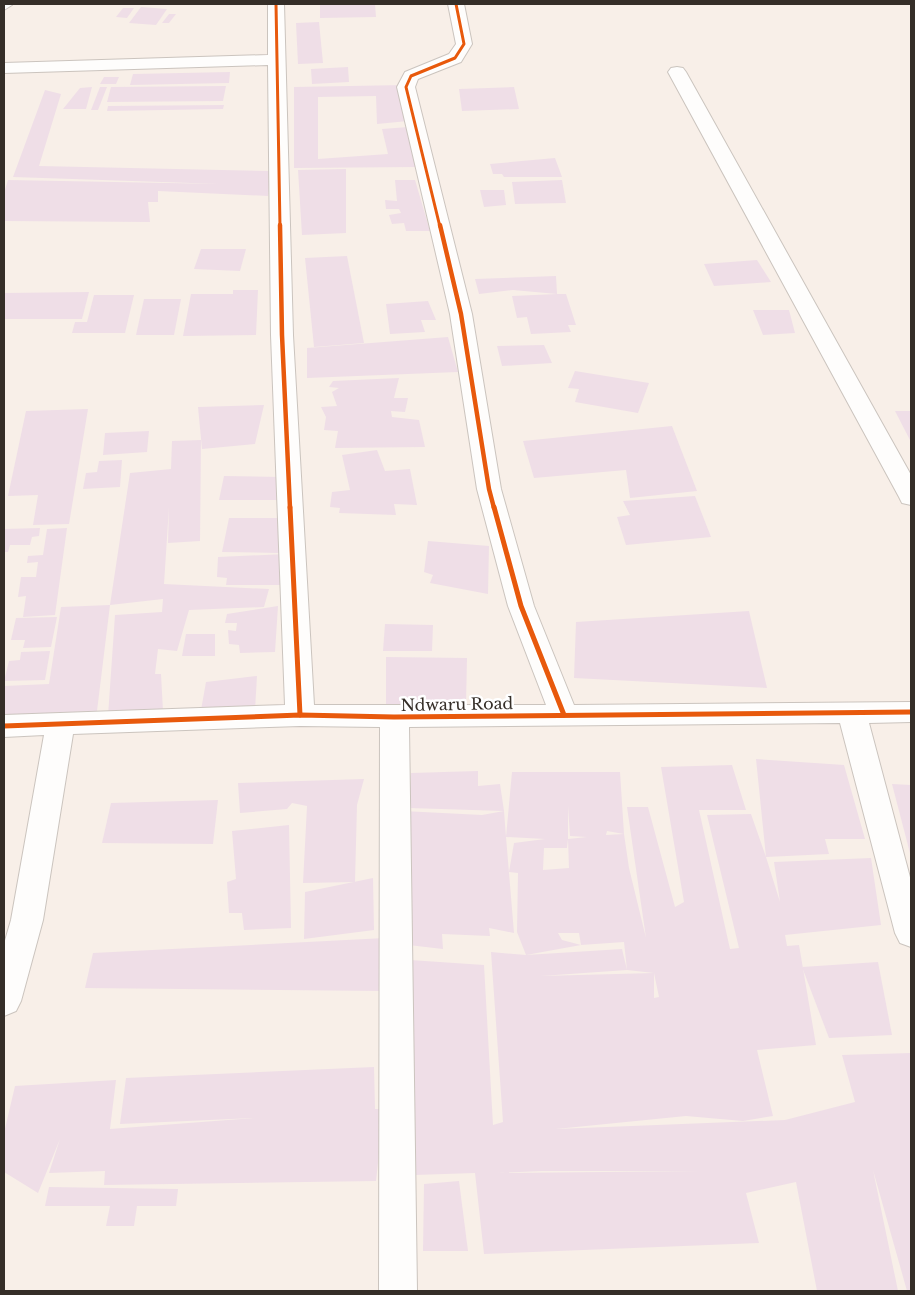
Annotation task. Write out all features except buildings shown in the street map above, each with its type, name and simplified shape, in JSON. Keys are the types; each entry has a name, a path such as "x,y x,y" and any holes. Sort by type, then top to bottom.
{"street":[{"path":"276,4 282,335 300,715"},
{"path":"456,4 464,44 455,58 410,76 406,87 461,314 489,489 521,606 564,715"},
{"path":"4,68 276,60"},
{"path":"676,72 911,497"},
{"path":"851,711 898,891 911,933"},
{"name":"Ndwaru Road","path":"4,726 300,715 394,717 851,711 911,712"},
{"path":"394,717 398,1291"},
{"path":"4,1001 27,920 60,724"}],"cycle path":[{"path":"276,4 282,335 300,715"},
{"path":"456,4 464,44 455,58 411,76 406,87 461,314 489,489 521,606 564,715"},
{"path":"4,726 300,715 394,717 911,712"}]}
